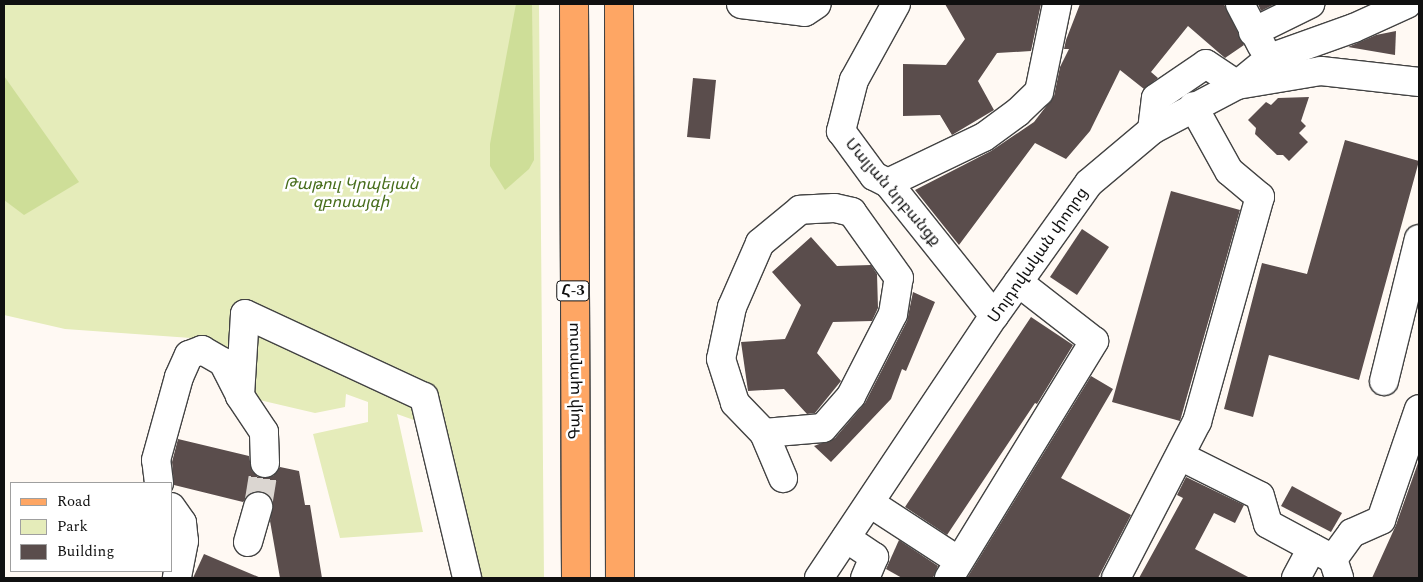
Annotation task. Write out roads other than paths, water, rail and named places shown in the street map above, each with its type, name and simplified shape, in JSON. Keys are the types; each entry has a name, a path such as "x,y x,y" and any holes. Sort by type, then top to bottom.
{"main road":[{"name":"Գայի պողոտա","path":"574,4 576,578"},
{"path":"619,4 620,578"}],"street":[{"path":"741,4 805,12 817,4"},
{"name":"Մալյան նրբանցք","path":"896,4 854,80 841,131 994,316"},
{"path":"852,212 881,180 984,137 1039,92 1057,4"},
{"path":"1240,4 1253,32 1270,58"},
{"path":"1253,32 1310,4"},
{"path":"1152,130 1156,98 1206,64 1237,85 1270,58 1354,28 1408,4"},
{"name":"Մոլդովական փողոց","path":"819,578 994,316 1089,183 1152,130 1193,106 1237,85 1321,71 1419,82"},
{"path":"1116,578 1197,422 1260,197 1229,171 1193,106"},
{"path":"764,432 823,428 851,396 893,314 899,278 852,212 834,208 800,210 760,243 732,307 721,359 735,403 764,432 783,478"},
{"path":"1384,381 1419,239"},
{"path":"870,503 954,570 1094,341 1018,282"},
{"path":"240,396 245,314 424,397 467,578"},
{"path":"159,482 156,460 179,377 189,355 202,350 223,362 240,396 264,432 265,463"},
{"path":"1296,578 1328,562 1352,533 1380,520 1419,409"},
{"path":"1180,456 1260,496 1268,524 1328,562"},
{"path":"248,542 258,506"},
{"path":"172,508 182,523 184,542 177,578"},
{"path":"846,538 874,556 865,578"}],"tunnel":[{"path":"258,506 265,463"}],"park label":[{"name":"Թաթուլ Կրպեյան զբոսայգի","path":"351,193"}]}
